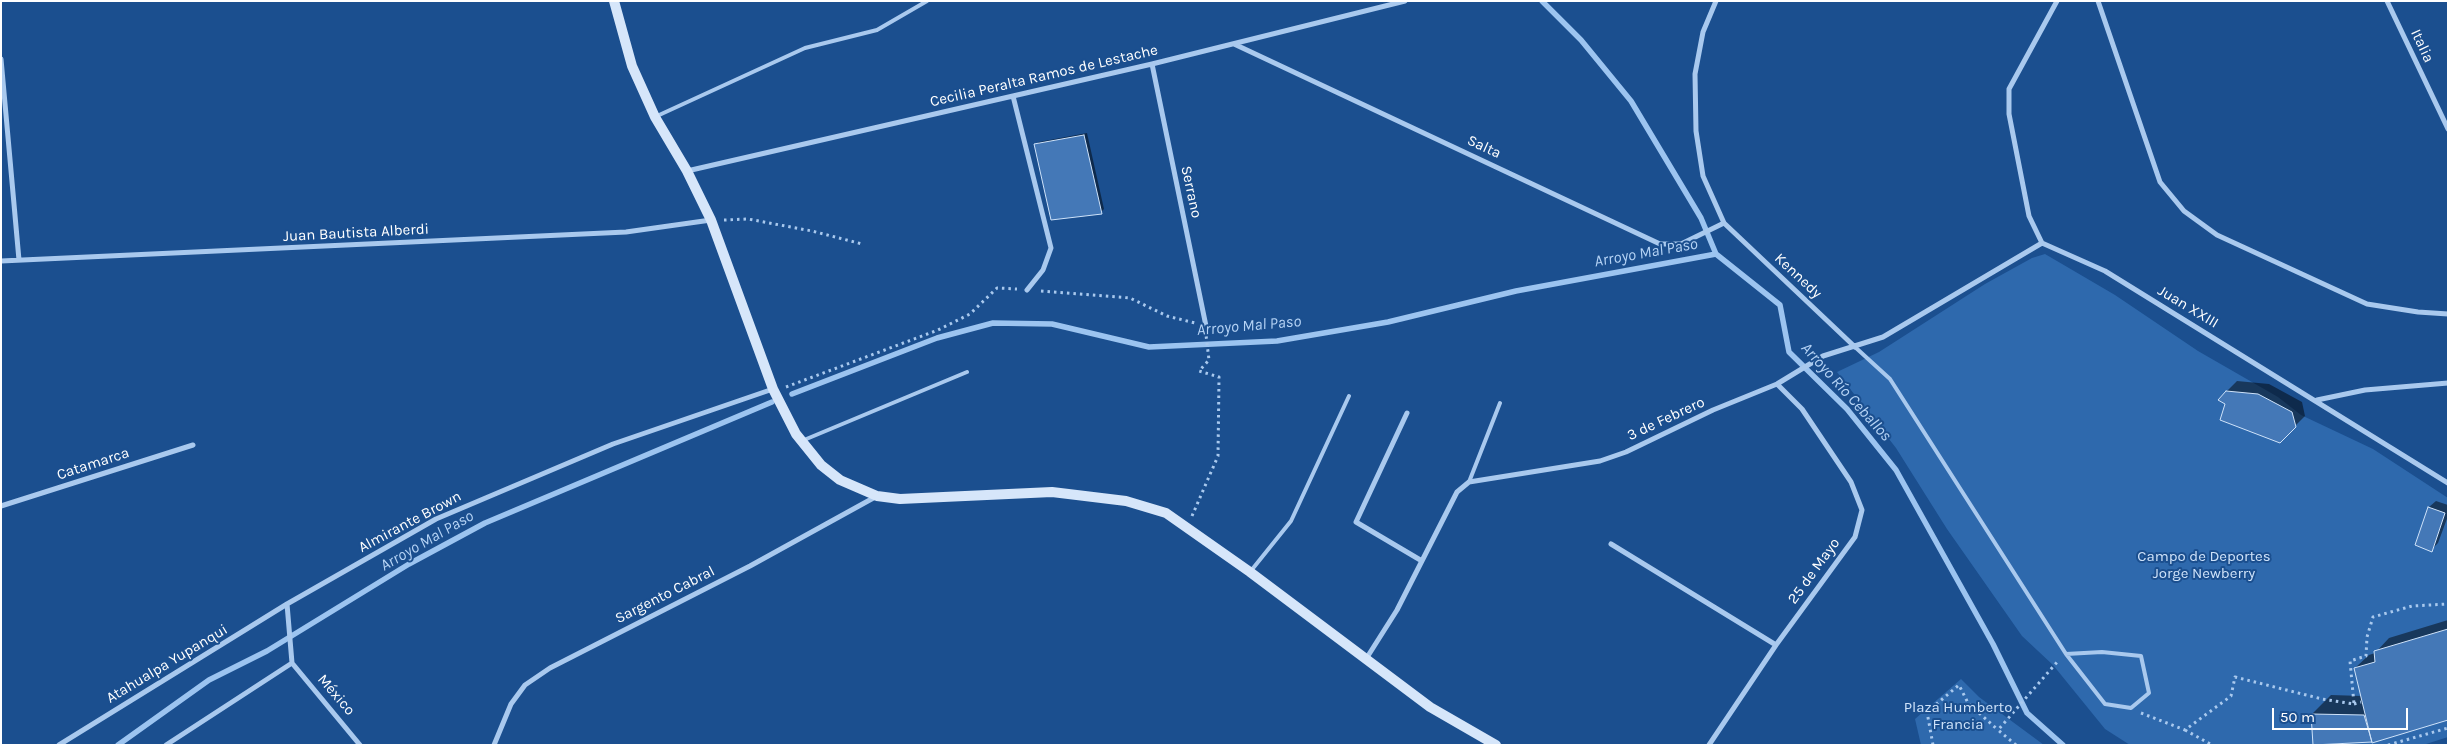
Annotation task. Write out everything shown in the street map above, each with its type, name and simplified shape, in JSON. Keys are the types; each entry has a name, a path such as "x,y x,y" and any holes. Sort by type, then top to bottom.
{"main road":[{"path":"614,1 632,66 655,116 687,171 711,220 773,389 802,441 821,465 834,475 877,496 900,499 1052,492 1126,501 1166,513 1188,526 1430,707 1496,745"}],"street":[{"name":"Cecilia Peralta Ramos de Lestache","path":"687,171 1152,64 1405,1"},
{"path":"1716,1 1703,32 1695,74 1696,131 1703,176 1724,223"},
{"path":"2042,243 2029,216 2009,114 2010,89 2057,1"},
{"path":"2098,1 2160,182 2184,211 2217,235 2368,304 2418,312 2448,314"},
{"name":"Italia","path":"2387,1 2448,129"},
{"name":"Salta","path":"1234,44 1660,244 1681,244 1724,223"},
{"path":"1,58 19,260"},
{"name":"Serrano","path":"1152,64 1206,328"},
{"path":"1014,96 1051,248 1043,270 1027,290"},
{"name":"Juan Bautista Alberdi","path":"1,261 626,232 711,220"},
{"name":"Kennedy","path":"1724,223 1856,347"},
{"name":"3 de Febrero","path":"1469,482 1488,477 1600,461 1626,452 1713,410 1777,384 1823,356 1856,347 1883,336 2042,243"},
{"name":"Juan XXIII","path":"2042,243 2105,270 2448,483"},
{"path":"2317,400 2365,390 2448,383"},
{"name":"25 de Mayo","path":"1708,745 1776,645 1855,538 1862,510 1851,482 1802,409 1777,384"},
{"name":"Almirante Brown","path":"287,604 436,519 613,444 773,389"},
{"path":"1407,413 1356,522 1422,561"},
{"name":"Catamarca","path":"1,506 193,445"},
{"path":"1366,659 1397,610 1457,492 1469,482"},
{"name":"Sargento Cabral","path":"494,745 511,704 526,685 550,668 750,566 877,496"},
{"path":"1611,544 1776,645"},
{"path":"166,745 292,663 287,604"},
{"name":"Atahualpa Yupanqui","path":"59,745 287,604"},
{"name":"México","path":"292,663 360,745"}],"lane":[{"path":"655,116 805,48 877,30 927,1"},
{"path":"1856,347 1890,379 2066,654 2105,704 2131,708 2149,693 2141,656 2102,652 2066,654"},
{"path":"802,441 967,372"},
{"path":"1250,572 1292,521 1349,396"},
{"path":"1469,482 1500,403"}],"path":[{"path":"711,220 748,219 812,231 862,244"},
{"path":"773,389 793,386 938,330 970,314 997,288 1130,298 1167,316 1206,328 1209,360 1199,371 1219,376 1218,456 1188,526"},
{"path":"2354,704 2350,661 2366,656 2367,637 2373,617 2412,606 2448,604"},
{"path":"1998,730 2053,665"},
{"path":"2186,730 2230,696 2235,677 2322,699 2354,704 2361,702"},
{"path":"1933,745 1927,712 1958,685 1968,703 2016,745"},
{"path":"2131,708 2160,722 2186,730 2212,745"},
{"path":"2388,745 2448,728"}],"green space":[{"name":"Campo de Deportes Jorge Newberry","path":"2045,254 2115,295 2198,351 2278,397 2301,415 2373,449 2448,498 2448,737 2423,745 2130,745 2105,729 2053,665 2022,636 1947,529 1896,448 1837,372 1879,352 1985,284 2032,258"},
{"name":"Plaza Humberto Francia","path":"1961,679 1979,697 2044,745 1921,745 1915,719"}],"building":[{"path":"1084,135 1102,214 1051,220 1034,144"},
{"path":"2226,391 2258,394 2292,412 2296,427 2280,443 2220,420 2225,404 2218,400"},
{"path":"2428,507 2445,513 2432,552 2415,545"},
{"path":"2448,629 2448,720 2372,743 2354,668 2375,662 2374,651"},
{"path":"2311,714 2364,715 2372,742 2313,745"}],"waterway":[{"name":"Arroyo Río Ceballos","path":"1542,1 1581,40 1631,101 1701,218 1716,254 1780,305 1789,352 1847,409 1896,470 1993,644 2027,713 2063,745"},
{"name":"Arroyo Mal Paso","path":"792,394 937,338 993,323 1052,324 1149,347 1277,341 1388,322 1516,291 1716,254"},
{"name":"Arroyo Mal Paso","path":"118,745 209,680 267,651 409,564 485,523 772,402"}]}
